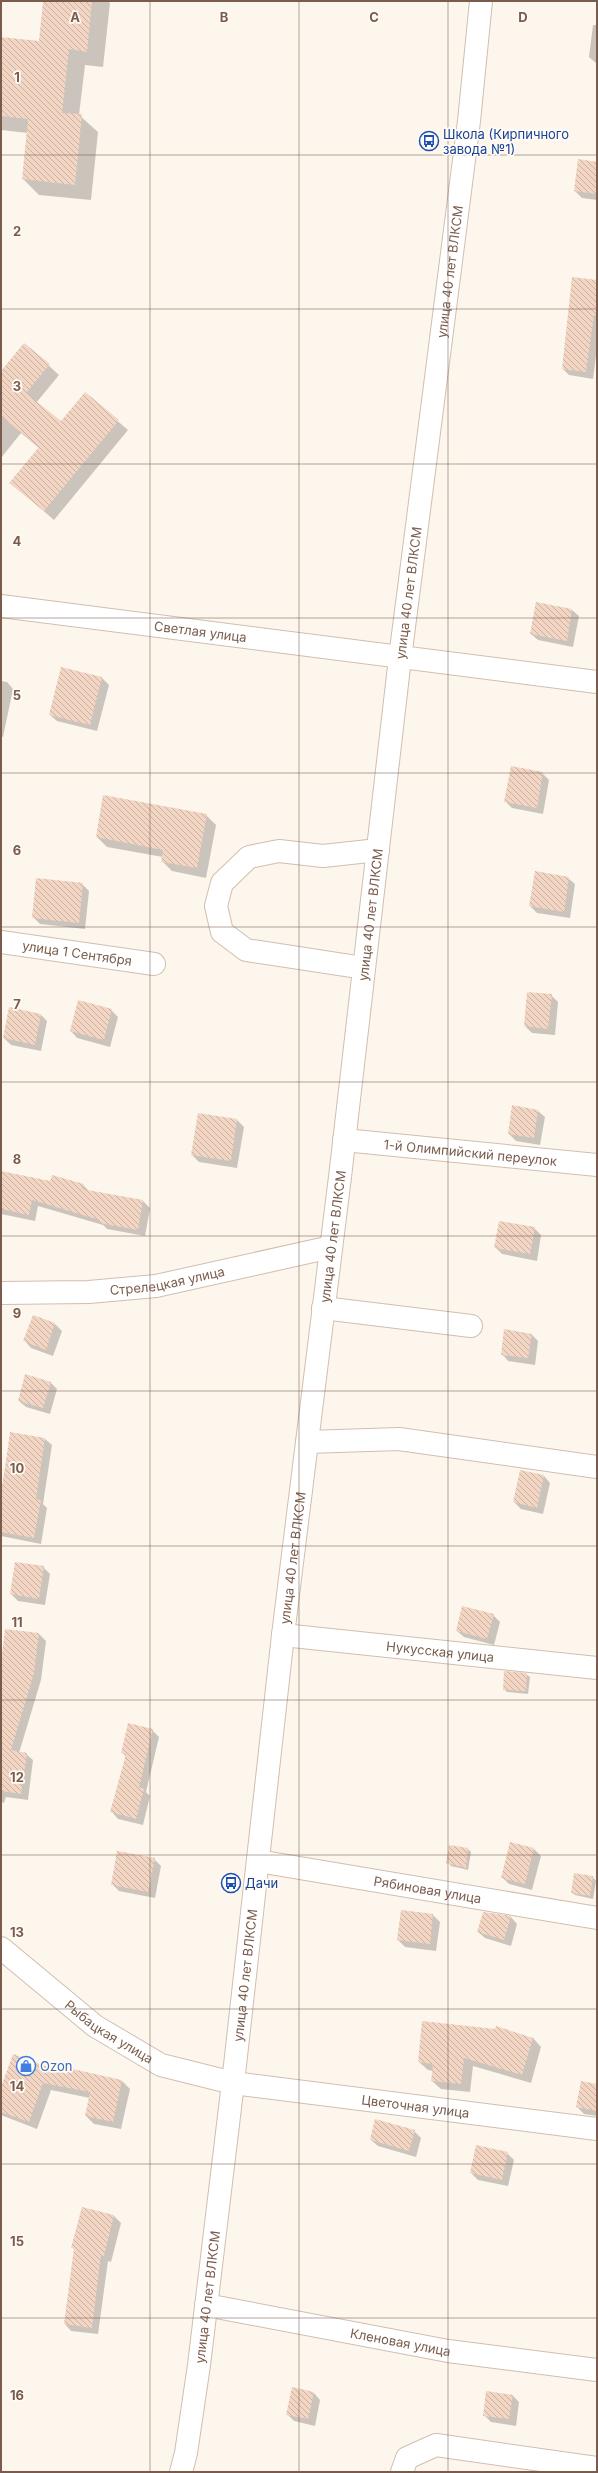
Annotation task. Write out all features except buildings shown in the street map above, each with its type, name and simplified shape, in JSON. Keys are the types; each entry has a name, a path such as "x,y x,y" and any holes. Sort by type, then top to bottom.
{"street":[{"name":"улица 40 лет ВЛКСМ","path":"181,2472 187,2446 206,2305 233,2083 283,1635 344,1140 400,658 469,121 481,1"},
{"name":"Светлая улица","path":"1,606 597,682"},
{"path":"364,968 246,950 222,932 216,906 222,883 249,857 279,851 323,856 378,850"},
{"name":"улица 1 Сентября","path":"1,942 154,964"},
{"name":"1-й Олимпийский переулок","path":"344,1140 597,1165"},
{"name":"Стрелецкая улица","path":"1,1293 89,1292 156,1286 331,1247"},
{"path":"323,1308 471,1326"},
{"path":"306,1442 399,1438 597,1467"},
{"name":"Нукусская улица","path":"283,1635 597,1668"},
{"name":"Рябиновая улица","path":"258,1861 597,1918"},
{"name":"Рыбацкая улица","path":"1,1948 95,2026 161,2065 233,2083"},
{"name":"Цветочная улица","path":"233,2083 597,2129"},
{"name":"Кленовая улица","path":"206,2305 448,2350 597,2370"},
{"path":"402,2472 407,2458 436,2445 597,2468"}],"place":[{"name":"Школа (Кирпичного завода №1)","path":"429,141"},
{"name":"Дачи","path":"231,1883"},
{"name":"Ozon","path":"26,2066"}]}
